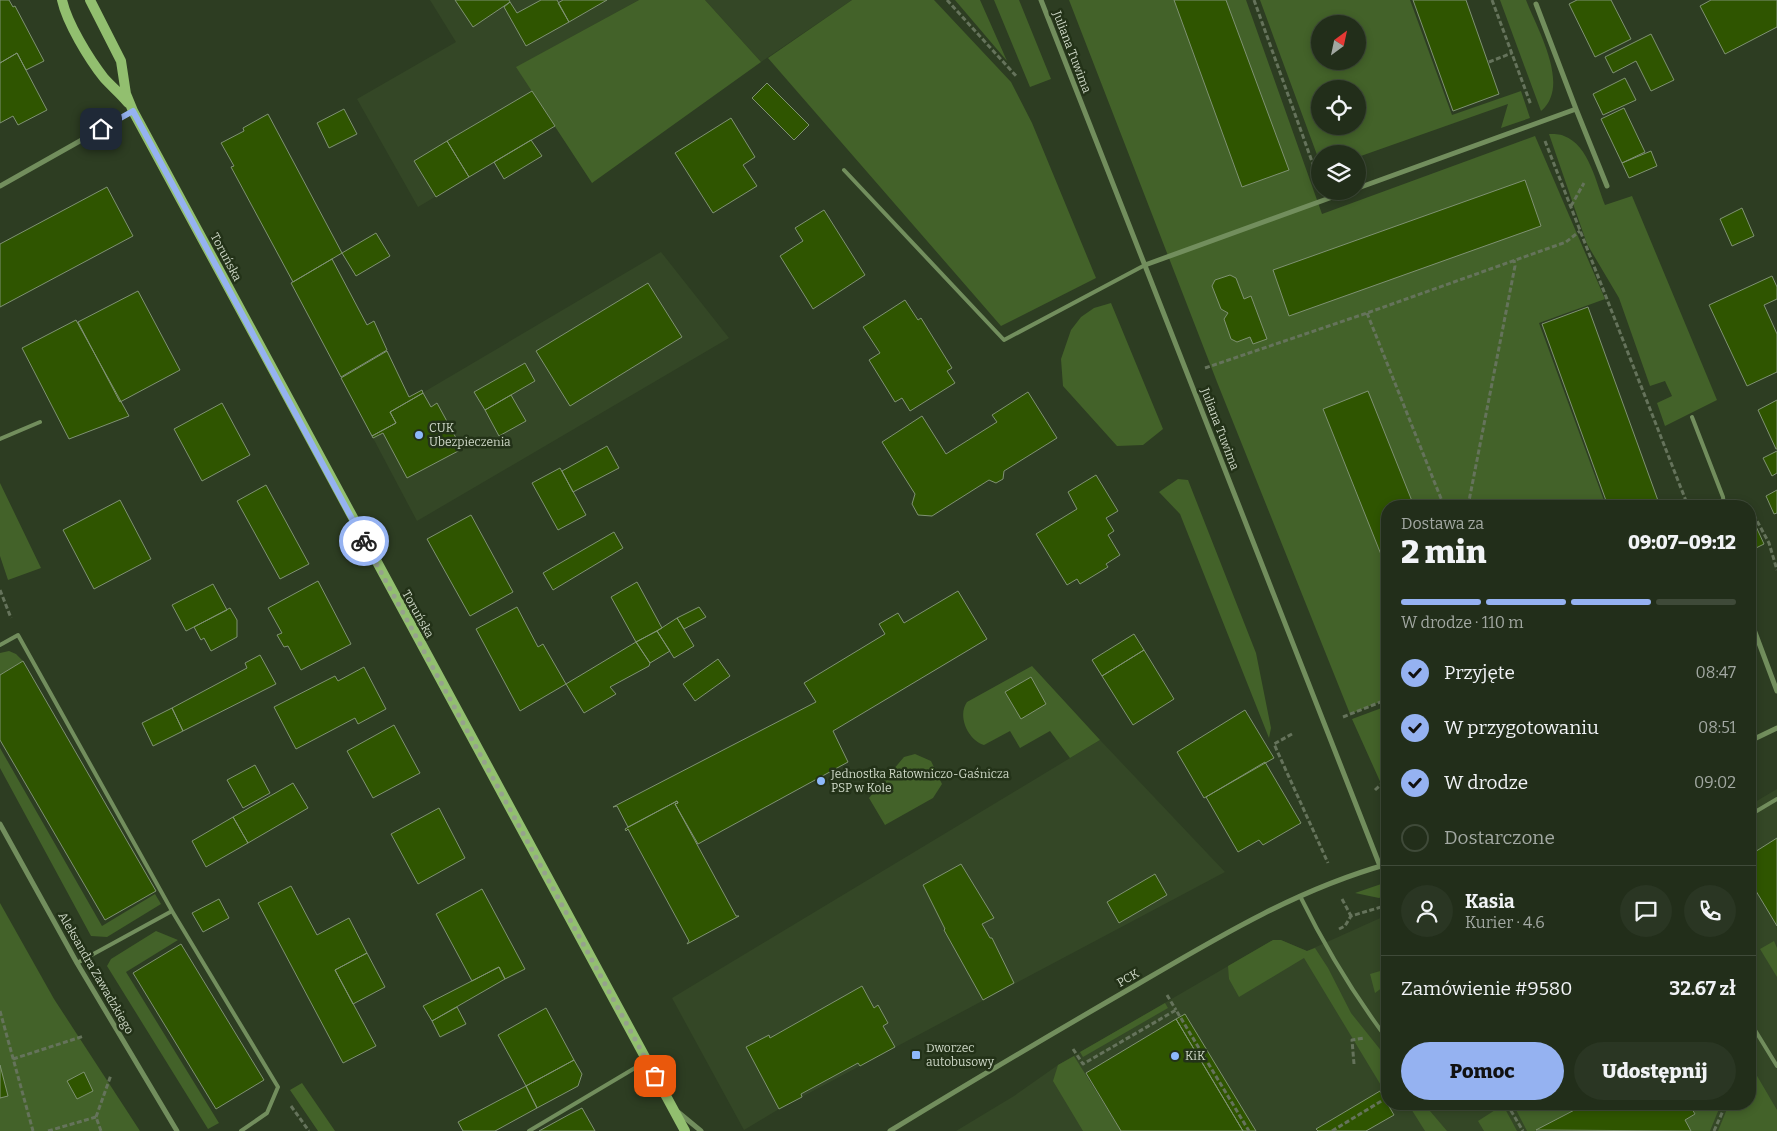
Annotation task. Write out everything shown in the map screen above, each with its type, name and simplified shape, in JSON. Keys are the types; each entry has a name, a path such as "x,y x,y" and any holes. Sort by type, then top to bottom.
{"street":[{"name":"Toruńska","path":"62,0 66,14 94,64 132,109"},
{"name":"Toruńska","path":"90,0 121,61 126,94 132,109 685,1131"},
{"name":"Juliana Tuwima","path":"1041,0 1380,866"},
{"path":"1536,4 1606,186"},
{"path":"0,186 132,109"},
{"path":"1366,185 1576,109"},
{"path":"1145,265 1324,200"},
{"path":"1756,635 1777,691"},
{"path":"1756,738 1777,728"},
{"name":"Aleksandra Zawadzkiego","path":"0,824 77,963 177,1131"},
{"name":"PCK","path":"890,1131 1194,952 1300,896 1335,880 1380,866"},
{"path":"671,1106 701,1131"}],"lane":[{"path":"844,170 1004,340 1145,265"},
{"path":"1692,417 1723,500"},
{"path":"0,439 40,422"},
{"path":"0,645 18,635 172,911 278,1087 267,1113 241,1131"},
{"path":"1756,811 1777,799"},
{"path":"1300,896 1335,963 1360,1004 1380,1030"},
{"path":"77,963 172,911"},
{"path":"1756,1032 1777,1066"},
{"path":"529,1131 647,1061"}],"path":[{"path":"947,0 1017,77"},
{"path":"1254,0 1311,160"},
{"path":"1492,0 1537,123 1686,500"},
{"path":"1489,62 1512,53"},
{"path":"1205,368 1566,242 1580,231"},
{"path":"1469,500 1515,266 1514,260"},
{"path":"1367,313 1442,500"},
{"path":"1756,519 1769,543 1777,570"},
{"path":"0,590 18,635"},
{"path":"1343,717 1381,702"},
{"path":"1292,734 1274,744 1323,850"},
{"path":"1375,790 1381,784"},
{"path":"1345,926 1351,916 1381,907"},
{"path":"1167,995 1249,1131"},
{"path":"1074,1049 1084,1064 1176,1010"},
{"path":"0,1011 33,1131"},
{"path":"1354,1064 1352,1040 1370,1038 1380,1030"},
{"path":"13,1058 84,1036"},
{"path":"101,1131 96,1116 110,1075"},
{"path":"278,1087 309,1131"},
{"path":"1332,1131 1381,1101"},
{"path":"1511,1110 1523,1131"},
{"path":"1714,1131 1723,1110"},
{"path":"48,1131 96,1116"}],"shaded area":[{"path":"430,0 639,0 517,67 555,126 418,207 357,99 456,42"},
{"path":"639,0 705,0 761,62 592,183 516,67"},
{"path":"705,0 852,0 761,62"},
{"path":"852,0 934,0 1011,82 1032,123 1096,278 1001,326 768,58"},
{"path":"955,0 980,0 1007,61"},
{"path":"994,0 1019,0 1051,79 1030,87"},
{"path":"1069,0 1246,0 1311,183 1311,200 1317,200 1322,214 1360,200 1366,200 1366,198 1535,136 1605,299 1539,323 1604,500 1381,500 1381,701 1350,714 1217,382"},
{"path":"1260,0 1410,0 1452,115 1521,91 1530,118 1501,128 1508,104 1366,154 1366,145 1313,145"},
{"path":"1500,0 1526,0 1544,42 1553,73 1553,87 1549,100 1541,111"},
{"path":"1549,134 1564,136 1580,147 1586,156 1605,205 1632,196 1717,400 1665,426 1657,403 1672,396 1665,381 1650,386 1619,298 1587,244"},
{"path":"661,252 729,338 417,521 372,436 390,412"},
{"path":"1111,303 1163,429 1143,445 1117,446 1063,386 1061,359 1071,330 1081,317 1094,308"},
{"path":"1178,479 1188,480 1256,653 1271,728 1269,738 1180,514 1159,492"},
{"path":"0,483 41,568 8,580 0,556"},
{"path":"9,651 16,654 23,661 0,675 0,653"},
{"path":"1032,666 1100,740 1070,758 1050,731 1020,748 1010,731 984,745 973,738 966,727 963,714 967,702"},
{"path":"1381,708 1381,784 1352,719"},
{"path":"1100,740 1225,872 779,1109 744,1130 672,998"},
{"path":"0,748 102,926 155,894 161,904 107,937 91,936 0,768"},
{"path":"915,754 931,761 942,784 933,798 885,825 869,798 904,757"},
{"path":"1777,789 1777,1131 956,1131 1014,1096 1058,1065 1273,940 1281,940 1307,951 1381,918 1381,1110 1756,1110 1756,801"},
{"path":"1381,884 1381,897 1379,898 1355,893"},
{"path":"0,903 54,999 140,1131 0,1131"},
{"path":"156,931 178,940 126,972 219,1123 208,1129 107,966 111,959"},
{"path":"1273,940 1281,940 1307,951 1315,948 1328,968 1351,1013 1381,1050 1381,1085 1304,958 1239,997 1229,979 1228,966"},
{"path":"1774,941 1777,948 1777,977 1760,949"},
{"path":"1381,971 1381,988 1375,993 1370,974"},
{"path":"1165,1003 1168,1008 1083,1057 1080,1052"},
{"path":"1074,1056 1121,1131 1083,1131 1053,1081 1058,1065"},
{"path":"1756,1074 1777,1110 1777,1131 1718,1131 1727,1110 1756,1110"},
{"path":"302,1083 335,1131 318,1131 290,1090"},
{"path":"1412,1110 1429,1110 1447,1131 1425,1131"},
{"path":"1495,1110 1506,1110 1517,1131 1484,1131 1478,1121"},
{"path":"1516,1110 1575,1110 1535,1131 1527,1131"},
{"path":"1693,1110 1719,1110 1710,1131 1691,1131 1685,1120 1695,1114"}],"building":[{"path":"0,0 9,0 13,7 15,6 44,61 26,70 17,53 0,63"},
{"path":"455,0 509,0 510,2 473,27"},
{"path":"541,0 557,0 569,22 526,46 504,7 510,2 517,13"},
{"path":"563,0 607,0 569,22 558,3"},
{"path":"1174,0 1226,0 1289,170 1242,187"},
{"path":"1413,0 1466,0 1499,94 1453,111"},
{"path":"1577,0 1611,0 1631,39 1595,57 1569,4"},
{"path":"1711,0 1777,0 1777,27 1725,54 1700,6"},
{"path":"1651,34 1674,80 1651,91 1636,61 1613,73 1605,57"},
{"path":"17,53 47,110 18,125 13,116 0,123 0,63"},
{"path":"1625,78 1636,100 1603,115 1593,94"},
{"path":"767,83 809,125 794,140 752,98"},
{"path":"532,91 555,126 469,177 447,141"},
{"path":"1624,108 1645,152 1622,163 1601,119"},
{"path":"344,109 357,134 329,148 317,123"},
{"path":"268,114 342,253 293,282 231,167 234,166 221,143 244,131 243,128"},
{"path":"731,118 755,157 743,165 757,186 713,213 675,153"},
{"path":"531,140 542,156 504,179 494,162"},
{"path":"447,141 469,177 436,197 414,161"},
{"path":"1651,151 1657,166 1629,178 1622,163"},
{"path":"1525,180 1541,226 1289,316 1273,270"},
{"path":"107,187 133,236 0,307 0,244"},
{"path":"1742,208 1754,236 1732,246 1720,219"},
{"path":"824,210 865,275 813,309 780,256 803,241 795,228"},
{"path":"376,233 390,256 356,276 342,253"},
{"path":"332,259 367,325 374,321 387,350 341,377 291,283"},
{"path":"1230,275 1236,278 1244,299 1251,296 1267,339 1253,344 1250,337 1237,342 1231,339 1224,319 1228,313 1221,309 1212,286 1215,280"},
{"path":"1772,276 1777,287 1777,299 1764,305 1777,334 1777,372 1747,386 1709,305"},
{"path":"648,283 682,337 570,406 536,351"},
{"path":"138,291 180,370 120,402 78,322"},
{"path":"905,300 918,320 921,318 952,368 947,371 955,383 910,411 902,398 895,402 869,360 880,353 863,327"},
{"path":"1588,307 1658,500 1606,500 1542,324"},
{"path":"76,320 129,416 69,439 22,348"},
{"path":"387,351 409,397 422,390 423,393 390,412 396,423 372,436 341,378"},
{"path":"525,363 535,381 485,410 474,392"},
{"path":"1368,391 1412,500 1381,500 1381,554 1323,409"},
{"path":"1028,392 1057,438 1004,471 1003,479 996,483 989,480 932,516 918,515 912,504 915,494 882,442 922,416 946,454 997,422 992,415"},
{"name":"CUK Ubezpieczenia","path":"423,393 431,407 437,403 462,449 407,478 383,433 373,438 372,436 396,423 390,412"},
{"path":"511,395 526,421 499,436 485,410"},
{"path":"1777,400 1777,449 1776,449 1758,410"},
{"path":"222,403 250,455 202,481 174,429"},
{"path":"607,446 619,468 573,492 562,471"},
{"path":"1777,451 1777,473 1772,476 1763,458"},
{"path":"560,468 586,515 558,530 532,483"},
{"path":"1096,475 1118,511 1106,518 1114,531 1108,535 1120,555 1106,564 1108,567 1080,584 1077,579 1067,585 1036,534 1077,509 1068,492"},
{"path":"266,485 309,564 280,579 237,501"},
{"path":"1777,490 1777,513 1774,514 1766,496"},
{"path":"120,500 151,559 94,589 63,530"},
{"path":"471,515 513,592 470,616 427,539"},
{"path":"1756,526 1764,544 1756,548"},
{"path":"614,532 623,548 553,590 543,573"},
{"path":"318,581 351,644 301,670 288,646 284,647 277,635 282,633 268,608"},
{"path":"637,582 662,628 636,642 611,597"},
{"path":"213,584 227,610 186,631 172,605"},
{"path":"958,591 987,639 833,731 848,762 698,844 675,804 678,803 677,801 628,827 617,806 613,807 816,702 804,683 885,634 879,624 898,613 904,623"},
{"path":"517,607 538,647 543,644 566,684 520,711 476,629"},
{"path":"699,607 706,617 684,629 677,618"},
{"path":"230,608 237,620 237,637 211,651 204,638 201,640 194,627"},
{"path":"677,618 694,646 674,658 657,631"},
{"path":"657,631 670,651 650,663 636,642"},
{"path":"1134,634 1144,650 1102,676 1092,660"},
{"path":"636,642 650,663 649,666 610,687 616,694 584,713 566,684"},
{"path":"1144,650 1174,699 1133,725 1102,676"},
{"path":"260,655 276,684 183,731 172,708 247,668 245,663"},
{"path":"718,659 730,676 695,701 683,684"},
{"path":"23,661 156,891 105,920 0,740 0,675"},
{"path":"364,667 386,709 358,724 355,718 296,749 274,707 335,676 338,681"},
{"path":"1031,677 1046,704 1021,719 1005,692"},
{"path":"172,708 183,731 153,746 142,723"},
{"path":"1245,710 1274,758 1204,798 1177,752"},
{"path":"394,725 420,773 373,798 347,751"},
{"path":"1265,762 1301,823 1263,845 1259,840 1238,852 1206,797"},
{"path":"255,765 270,793 243,808 227,780"},
{"path":"293,783 308,808 248,843 233,817"},
{"path":"677,801 678,803 675,804 736,916 739,916 687,944 689,941 628,829 626,831 625,829"},
{"path":"439,808 465,858 418,884 391,834"},
{"path":"233,817 248,843 206,867 192,841"},
{"path":"1777,838 1777,926 1756,891 1756,851"},
{"path":"961,864 994,918 982,924 990,938 992,938 1014,983 983,1000 944,930 923,885"},
{"path":"1155,874 1167,895 1119,923 1107,902"},
{"path":"291,886 317,935 349,918 367,953 335,970 376,1046 343,1063 258,903"},
{"path":"482,889 525,969 505,979 499,967 472,981 436,914"},
{"path":"219,899 229,918 203,932 192,913"},
{"path":"181,944 264,1080 216,1109 133,973"},
{"path":"367,953 385,987 353,1004 335,970"},
{"path":"499,967 505,979 432,1021 423,1006"},
{"path":"862,986 874,1008 878,1005 888,1023 883,1026 895,1047 860,1066 858,1063 801,1094 802,1097 779,1109 746,1047 769,1035 770,1038"},
{"path":"457,1007 466,1024 440,1037 432,1021"},
{"path":"546,1008 574,1060 526,1086 498,1035"},
{"path":"1185,1014 1256,1131 1243,1131 1176,1019"},
{"path":"1176,1019 1243,1131 1121,1131 1086,1073"},
{"path":"574,1060 582,1074 578,1086 537,1108 526,1086"},
{"path":"0,1065 8,1096 0,1098"},
{"path":"84,1072 93,1091 77,1099 67,1081"},
{"path":"526,1086 537,1108 495,1131 463,1131 458,1122"},
{"path":"1380,1091 1381,1110 1391,1110 1394,1115 1366,1131 1318,1131 1316,1129"},
{"path":"582,1108 595,1131 539,1131 570,1114"},
{"path":"1574,1110 1693,1110 1695,1114 1685,1120 1691,1131 1536,1130"}],"way so far":[{"path":"364,541 655,1076"}],"place":[{"name":"CUK Ubezpieczenia","path":"419,435"},
{"name":"Jednostka Ratowniczo-Gaśnicza PSP w Kole","path":"821,781"},
{"name":"Dworzec autobusowy","path":"916,1055"},
{"name":"KiK","path":"1175,1056"}],"route":[{"path":"101,129 133,111 364,541"}]}
